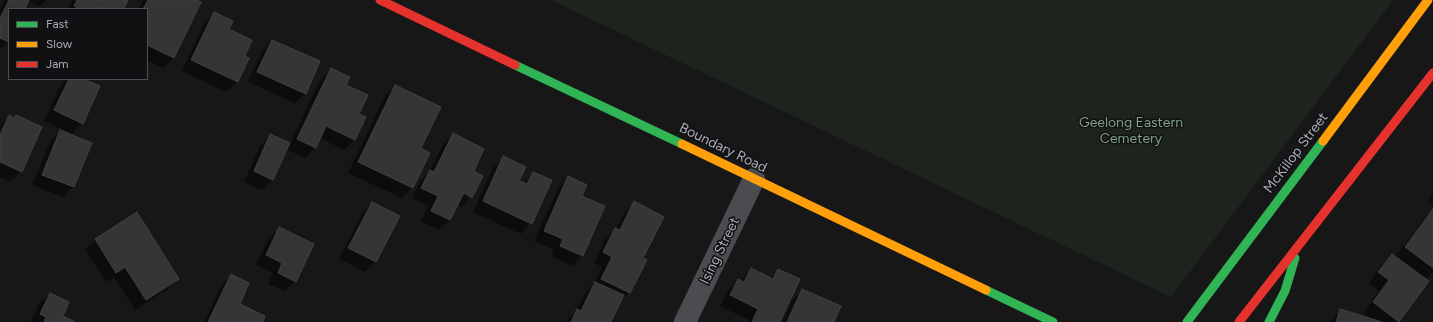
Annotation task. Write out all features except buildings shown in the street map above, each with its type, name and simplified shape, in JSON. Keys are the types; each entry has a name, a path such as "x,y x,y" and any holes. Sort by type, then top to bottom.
{"main road":[{"name":"Boundary Road","path":"380,0 1053,322"},
{"name":"McKillop Street","path":"1187,322 1428,0"},
{"path":"1239,322 1433,73"},
{"path":"1269,322 1285,291 1298,247"}],"street":[{"name":"Ising Street","path":"685,322 754,179"}],"green space":[{"name":"Geelong Eastern Cemetery","path":"551,0 1393,0 1171,297"}],"traffic: fast":[{"path":"515,65 682,144"},
{"path":"1187,322 1323,141"},
{"path":"1269,322 1285,291 1295,258"},
{"path":"986,290 1053,322"}],"traffic: slow":[{"path":"1323,141 1428,0"},
{"path":"682,144 986,290"}],"traffic: jam":[{"path":"380,0 515,65"},
{"path":"1239,322 1433,73"}]}
